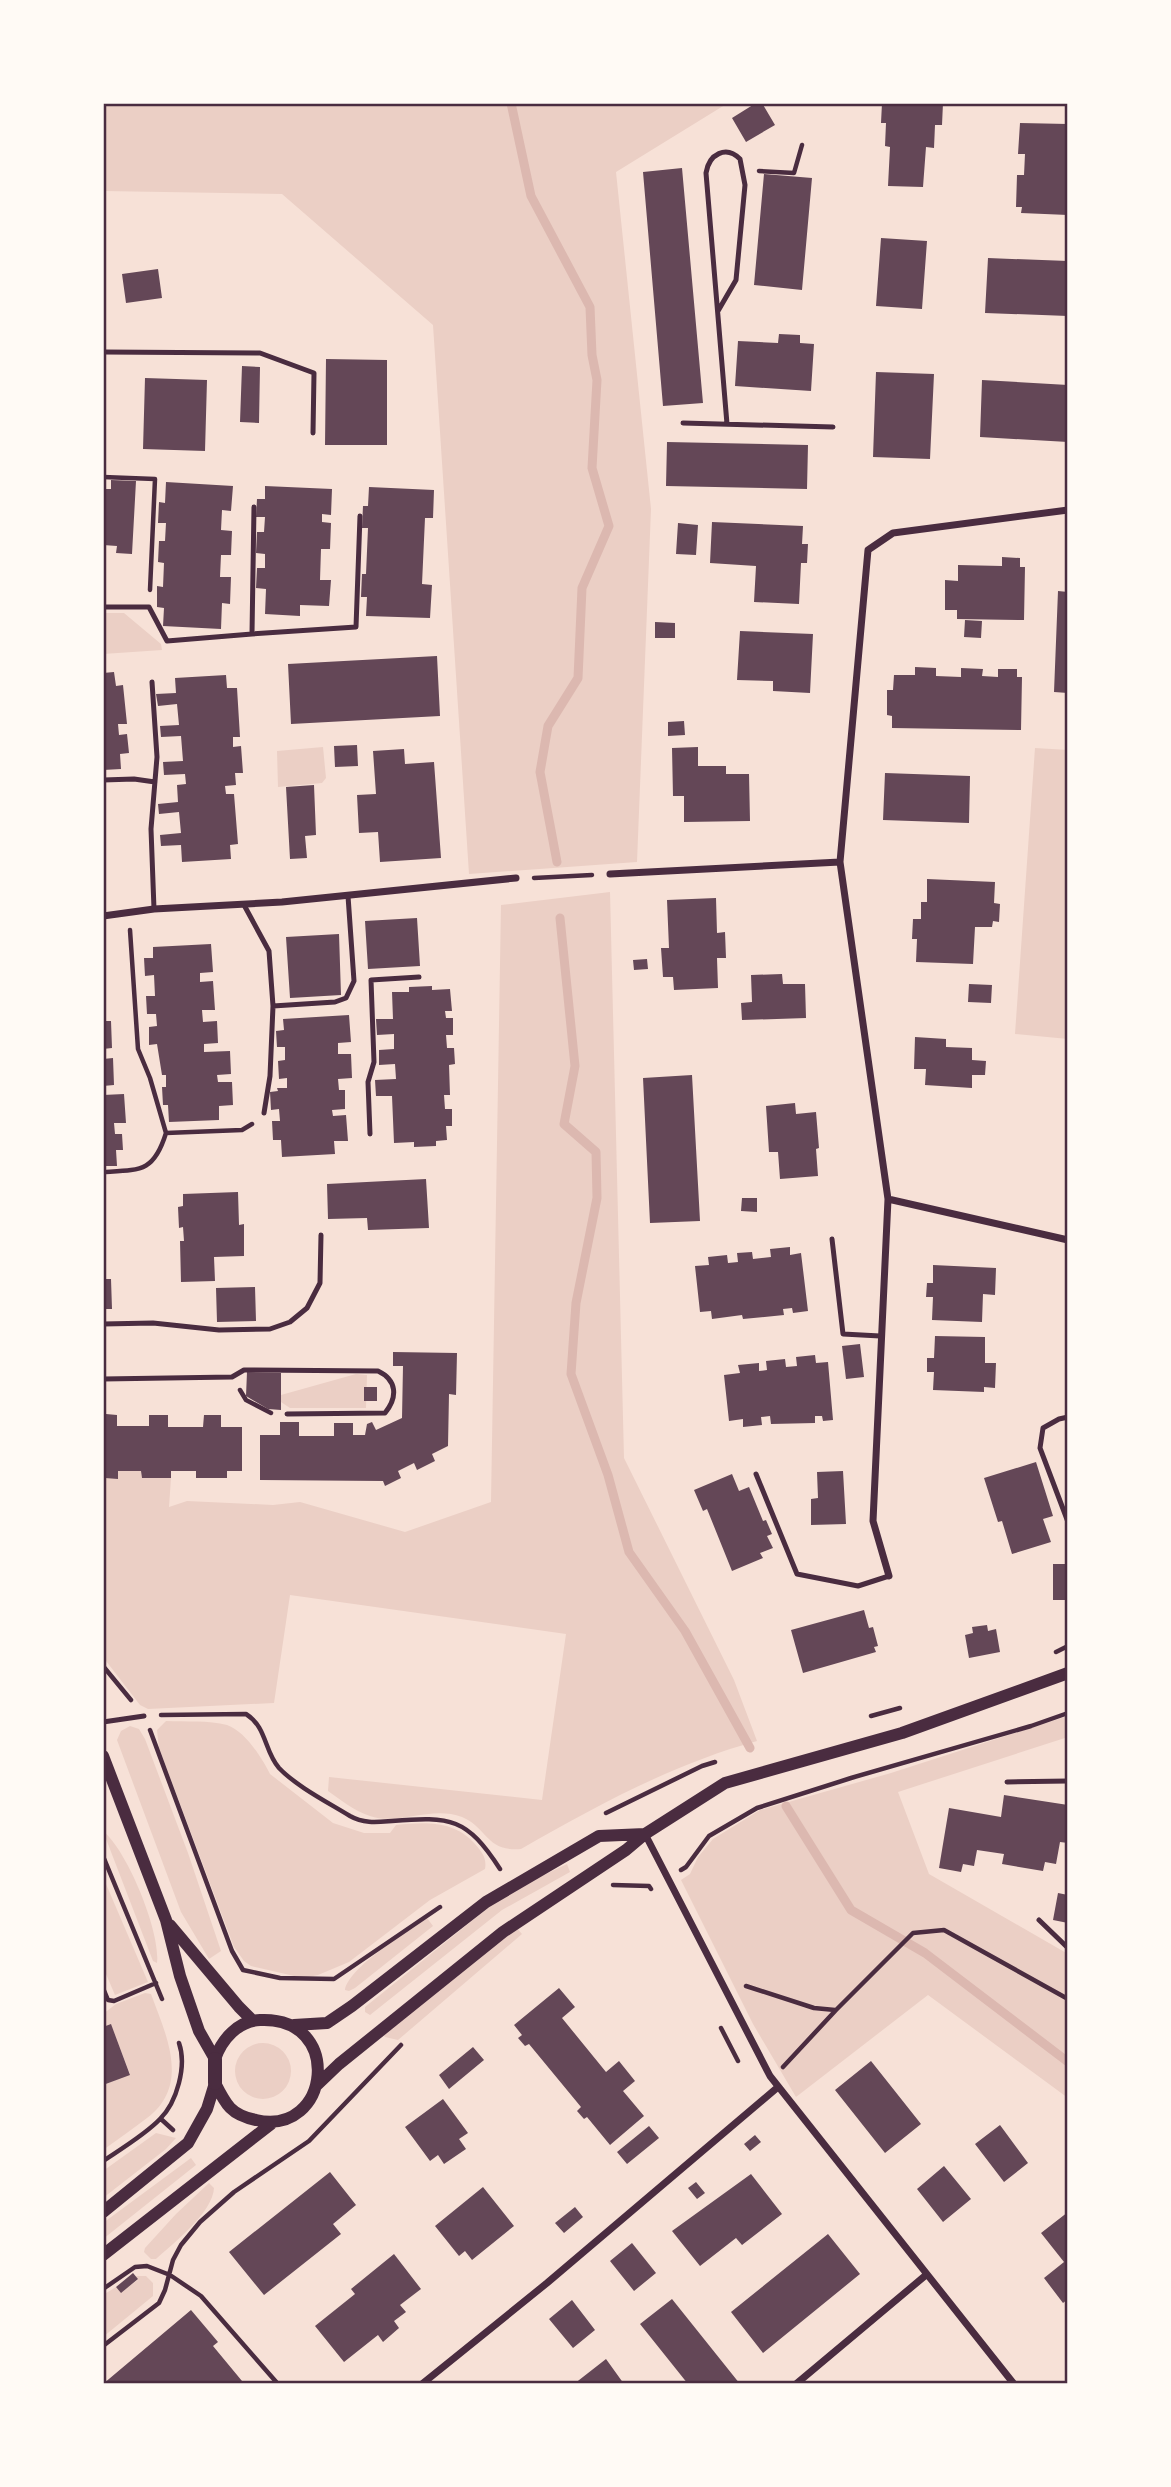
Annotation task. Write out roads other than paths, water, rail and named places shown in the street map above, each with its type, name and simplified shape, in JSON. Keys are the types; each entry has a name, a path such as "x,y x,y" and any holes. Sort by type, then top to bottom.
{"main road":[{"path":"215,2059 215,2083"}],"street":[{"path":"889,1576 873,1521 888,1199 840,862 868,550 893,533 1068,510"},
{"path":"610,874 840,862"},
{"path":"103,916 154,909 348,896 516,878"},
{"path":"888,1199 1068,1241"},
{"path":"317,2085 339,2064 503,1932 725,1783 902,1733 1068,1673"},
{"path":"103,1756 166,1920 180,1976 199,2031 215,2059"},
{"path":"645,1835 770,2076 1014,2384"},
{"path":"215,2059 219,2047 230,2032 252,2020 277,2019 294,2025 327,2023 486,1902 599,1836 645,1835"},
{"path":"166,1920 252,2020"},
{"path":"103,2255 271,2124 293,2116 309,2101 317,2085 319,2069 316,2053 310,2041 294,2025"},
{"path":"215,2083 225,2104 240,2117 271,2124"},
{"path":"103,2212 188,2143 207,2109 215,2083"},
{"path":"422,2384 547,2283 778,2087"},
{"path":"796,2384 926,2275"}],"lane":[{"path":"718,311 736,280 745,185 740,159 729,152 712,157 706,173 727,424"},
{"path":"103,352 260,353 314,373 313,433"},
{"path":"683,423 833,426"},
{"path":"252,634 254,507"},
{"path":"103,607 149,607 167,641 356,627 360,516"},
{"path":"152,682 157,757 151,829 154,909"},
{"path":"103,780 134,779 155,782"},
{"path":"273,1006 335,1002 346,998 354,981 348,896"},
{"path":"244,905 269,951 273,1006 270,1076 264,1113"},
{"path":"354,981 419,977"},
{"path":"370,1134 368,1082 374,1062 372,980"},
{"path":"103,1324 153,1323 219,1330 270,1329 290,1322 307,1308 320,1283 321,1235"},
{"path":"832,1239 843,1334 880,1336"},
{"path":"103,1379 232,1377 244,1370 378,1371 388,1375 393,1383 393,1404 385,1413 287,1414"},
{"path":"1068,1417 1043,1428 1040,1448 1068,1522"},
{"path":"757,1474 797,1574 858,1586 889,1576"},
{"path":"103,1721 144,1716"},
{"path":"1007,1782 1068,1780"},
{"path":"1039,1920 1068,1948"}],"waterway":[{"path":"511,103 531,196 590,307 592,355 597,380 592,468 609,526 582,588 578,678 548,726 540,772 557,862"},
{"path":"560,918 575,1066 564,1124 596,1152 597,1198 576,1303 571,1374 608,1475 629,1552 685,1631 750,1748"},
{"path":"786,1806 851,1910 925,1953 1068,2062"}]}
